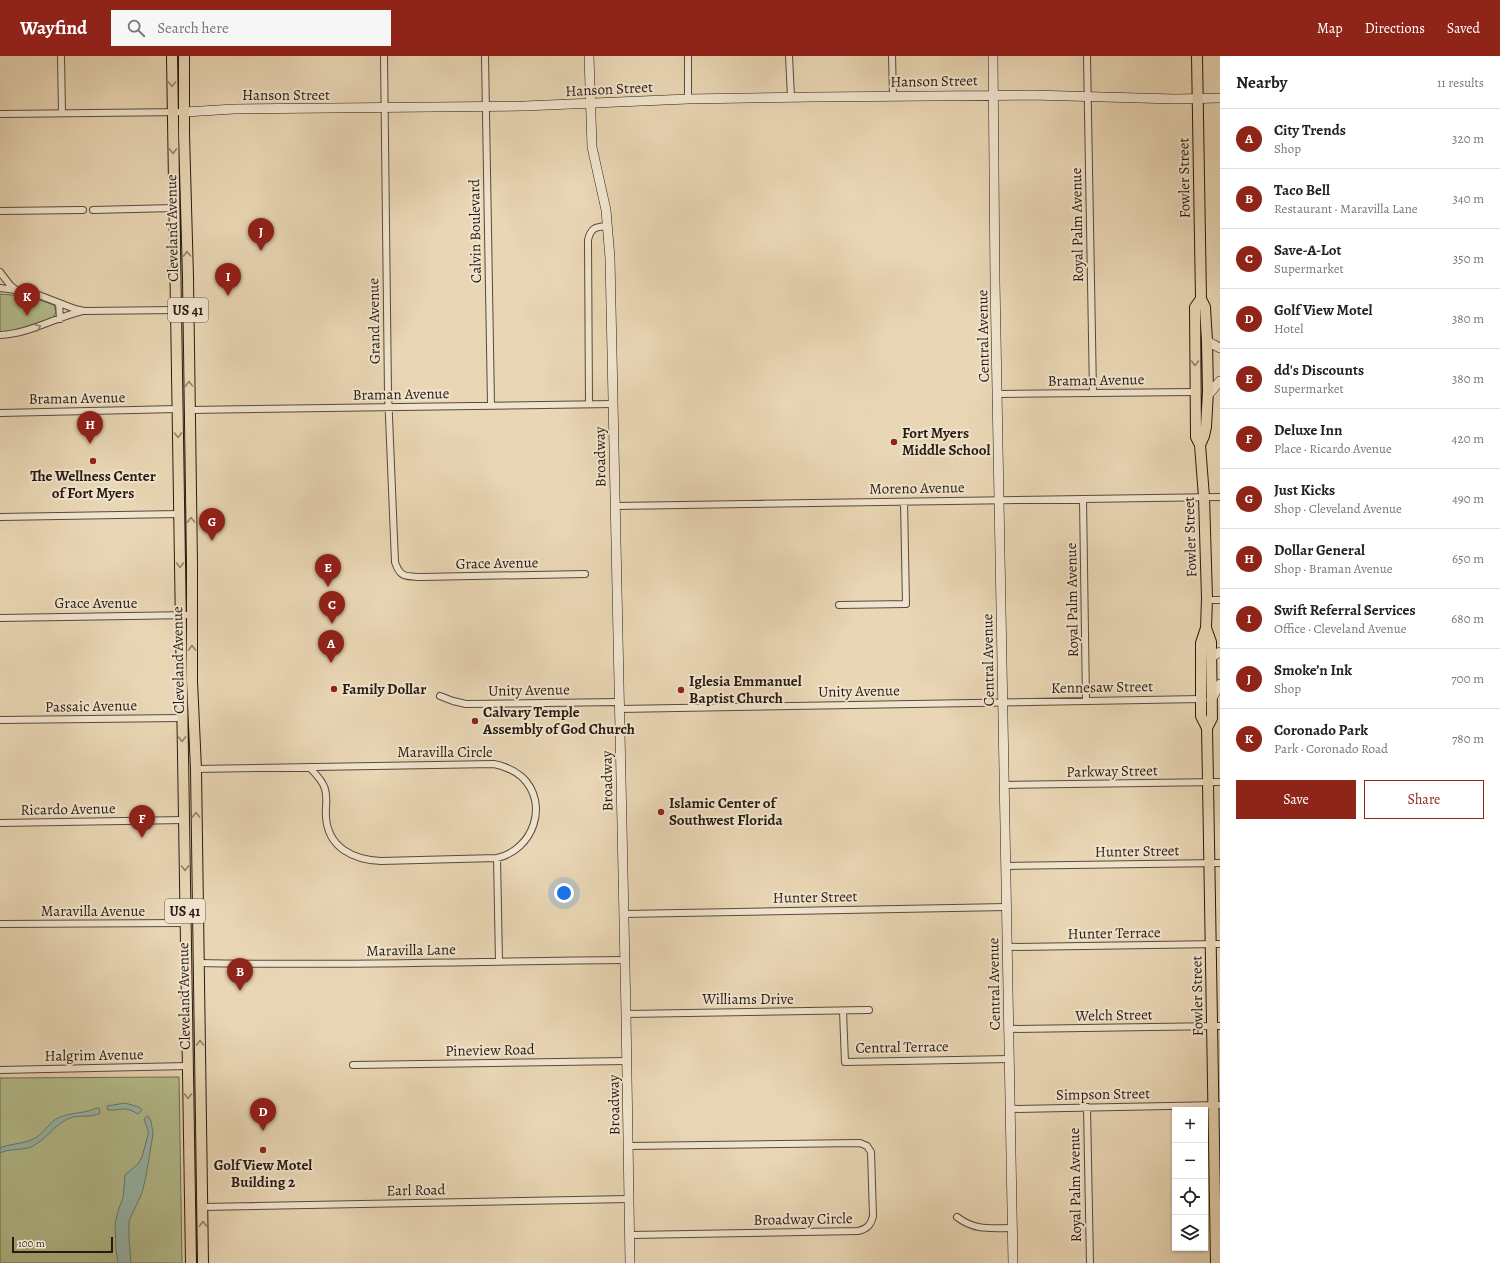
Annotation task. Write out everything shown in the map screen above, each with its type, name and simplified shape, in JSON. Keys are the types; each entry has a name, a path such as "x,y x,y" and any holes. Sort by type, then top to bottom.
{"main road":[{"name":"Cleveland Avenue","path":"172,56 191,1263"},
{"name":"Cleveland Avenue","path":"184,56 190,410 192,681 196,769 203,1263"},
{"name":"Fowler Street","path":"1197,56 1201,299 1206,307 1208,341 1208,395 1202,440 1207,600 1206,628 1201,643 1200,699 1201,716 1208,728"},
{"name":"Fowler Street","path":"1201,299 1195,307 1195,392 1196,437 1202,440"},
{"path":"1195,324 1208,341"},
{"path":"177,382 190,410"},
{"path":"178,409 184,419 190,437"},
{"name":"Fowler Street","path":"1206,628 1216,654 1211,700 1212,718 1208,728 1209,863 1215,944 1216,1263"},
{"path":"1200,660 1216,654"},
{"path":"186,935 198,963"},
{"path":"188,1066 196,1081 200,1096"}],"street":[{"path":"61,56 62,113"},
{"name":"Grand Avenue","path":"384,56 389,407 395,562 398,571 404,576 410,576"},
{"name":"Calvin Boulevard","path":"485,56 491,405"},
{"name":"Broadway","path":"589,56 592,147 604,196 608,226 629,1146 630,1263"},
{"path":"688,56 688,99"},
{"path":"789,56 791,97"},
{"path":"892,56 893,96"},
{"name":"Central Avenue","path":"993,56 995,281 1013,1263"},
{"name":"Royal Palm Avenue","path":"1088,56 1093,393"},
{"name":"Hanson Street","path":"0,114 486,106 791,97 994,95 1220,98"},
{"path":"93,210 174,208"},
{"path":"0,211 83,210"},
{"path":"589,404 588,240 590,233 594,229 608,226"},
{"path":"0,272 16,290"},
{"path":"0,288 36,294 84,311"},
{"path":"59,303 60,318"},
{"path":"0,336 28,331 60,318 84,311 176,310"},
{"path":"1208,341 1220,348"},
{"path":"1208,395 1220,381"},
{"name":"Braman Avenue","path":"998,394 1195,392"},
{"name":"Braman Avenue","path":"190,410 613,404"},
{"name":"Braman Avenue","path":"0,413 178,409"},
{"name":"Moreno Avenue","path":"615,506 1220,497"},
{"name":"Royal Palm Avenue","path":"1083,499 1086,701"},
{"path":"839,606 906,604 904,502"},
{"path":"0,517 179,514"},
{"name":"Grace Avenue","path":"410,576 585,574"},
{"path":"1207,600 1220,600"},
{"name":"Grace Avenue","path":"0,618 192,615"},
{"path":"1211,700 1220,684"},
{"name":"Unity Avenue","path":"440,696 453,702 466,704 619,705 1003,702"},
{"name":"Kennesaw Street","path":"1003,702 1200,699"},
{"name":"Passaic Avenue","path":"0,720 182,718"},
{"name":"Maravilla Circle","path":"196,769 486,763 509,769 522,778 531,791 536,806 535,821 530,834 522,844 510,854 497,858 381,861 357,858 340,847 332,837 327,823 327,798 325,788 309,767"},
{"name":"Parkway Street","path":"1004,786 1220,782"},
{"name":"Ricardo Avenue","path":"0,823 184,820"},
{"path":"497,858 499,962"},
{"name":"Hunter Street","path":"1006,866 1220,863"},
{"name":"Hunter Street","path":"624,914 1007,906"},
{"name":"Maravilla Avenue","path":"0,924 186,923"},
{"name":"Hunter Terrace","path":"1008,948 1215,944"},
{"name":"Maravilla Lane","path":"198,963 264,965 625,960"},
{"name":"Williams Drive","path":"626,1014 869,1010"},
{"name":"Central Terrace","path":"843,1011 845,1062 1010,1059"},
{"name":"Welch Street","path":"1009,1029 1216,1026"},
{"name":"Pineview Road","path":"353,1065 626,1061"},
{"name":"Halgrim Avenue","path":"0,1070 188,1066"},
{"name":"Simpson Street","path":"1011,1109 1216,1105"},
{"name":"Royal Palm Avenue","path":"1087,1108 1090,1263"},
{"name":"Broadway Circle","path":"629,1146 860,1143 867,1146 871,1152 874,1216 871,1224 865,1229 858,1231 630,1235"},
{"name":"Earl Road","path":"203,1207 630,1199"},
{"path":"957,1217 976,1227 1013,1228"}],"green space":[{"path":"0,294 32,297 54,305 56,312 53,319 0,332"},
{"path":"179,1077 182,1263 0,1263 0,1078"}],"water":[{"path":"125,1103 139,1107 142,1110 138,1114 126,1109 108,1110 107,1106"},
{"path":"99,1108 100,1113 67,1119 33,1146 8,1150 0,1153 0,1148 2,1147 29,1141 37,1137 58,1118"},
{"path":"148,1116 151,1121 153,1134 142,1193 129,1221 131,1263 118,1263 115,1223 123,1198 125,1175 138,1164 142,1157 148,1135 148,1130 144,1119"}],"place":[{"name":"Smoke’n Ink","path":"261,251"},
{"name":"Swift Referral Services","path":"228,296"},
{"name":"Coronado Park","path":"27,316"},
{"name":"Fort Myers Middle School","path":"894,442"},
{"name":"Dollar General","path":"90,444"},
{"name":"The Wellness Center of Fort Myers","path":"93,461"},
{"name":"Just Kicks","path":"212,541"},
{"name":"dd's Discounts","path":"328,587"},
{"name":"Save-A-Lot","path":"332,624"},
{"name":"City Trends","path":"331,663"},
{"name":"Family Dollar","path":"334,689"},
{"name":"Iglesia Emmanuel Baptist Church","path":"681,690"},
{"name":"Calvary Temple Assembly of God Church","path":"475,721"},
{"name":"Islamic Center of Southwest Florida","path":"661,812"},
{"name":"Deluxe Inn","path":"142,838"},
{"name":"Taco Bell","path":"240,991"},
{"name":"Golf View Motel","path":"263,1131"},
{"name":"Golf View Motel Building 2","path":"263,1150"}]}
